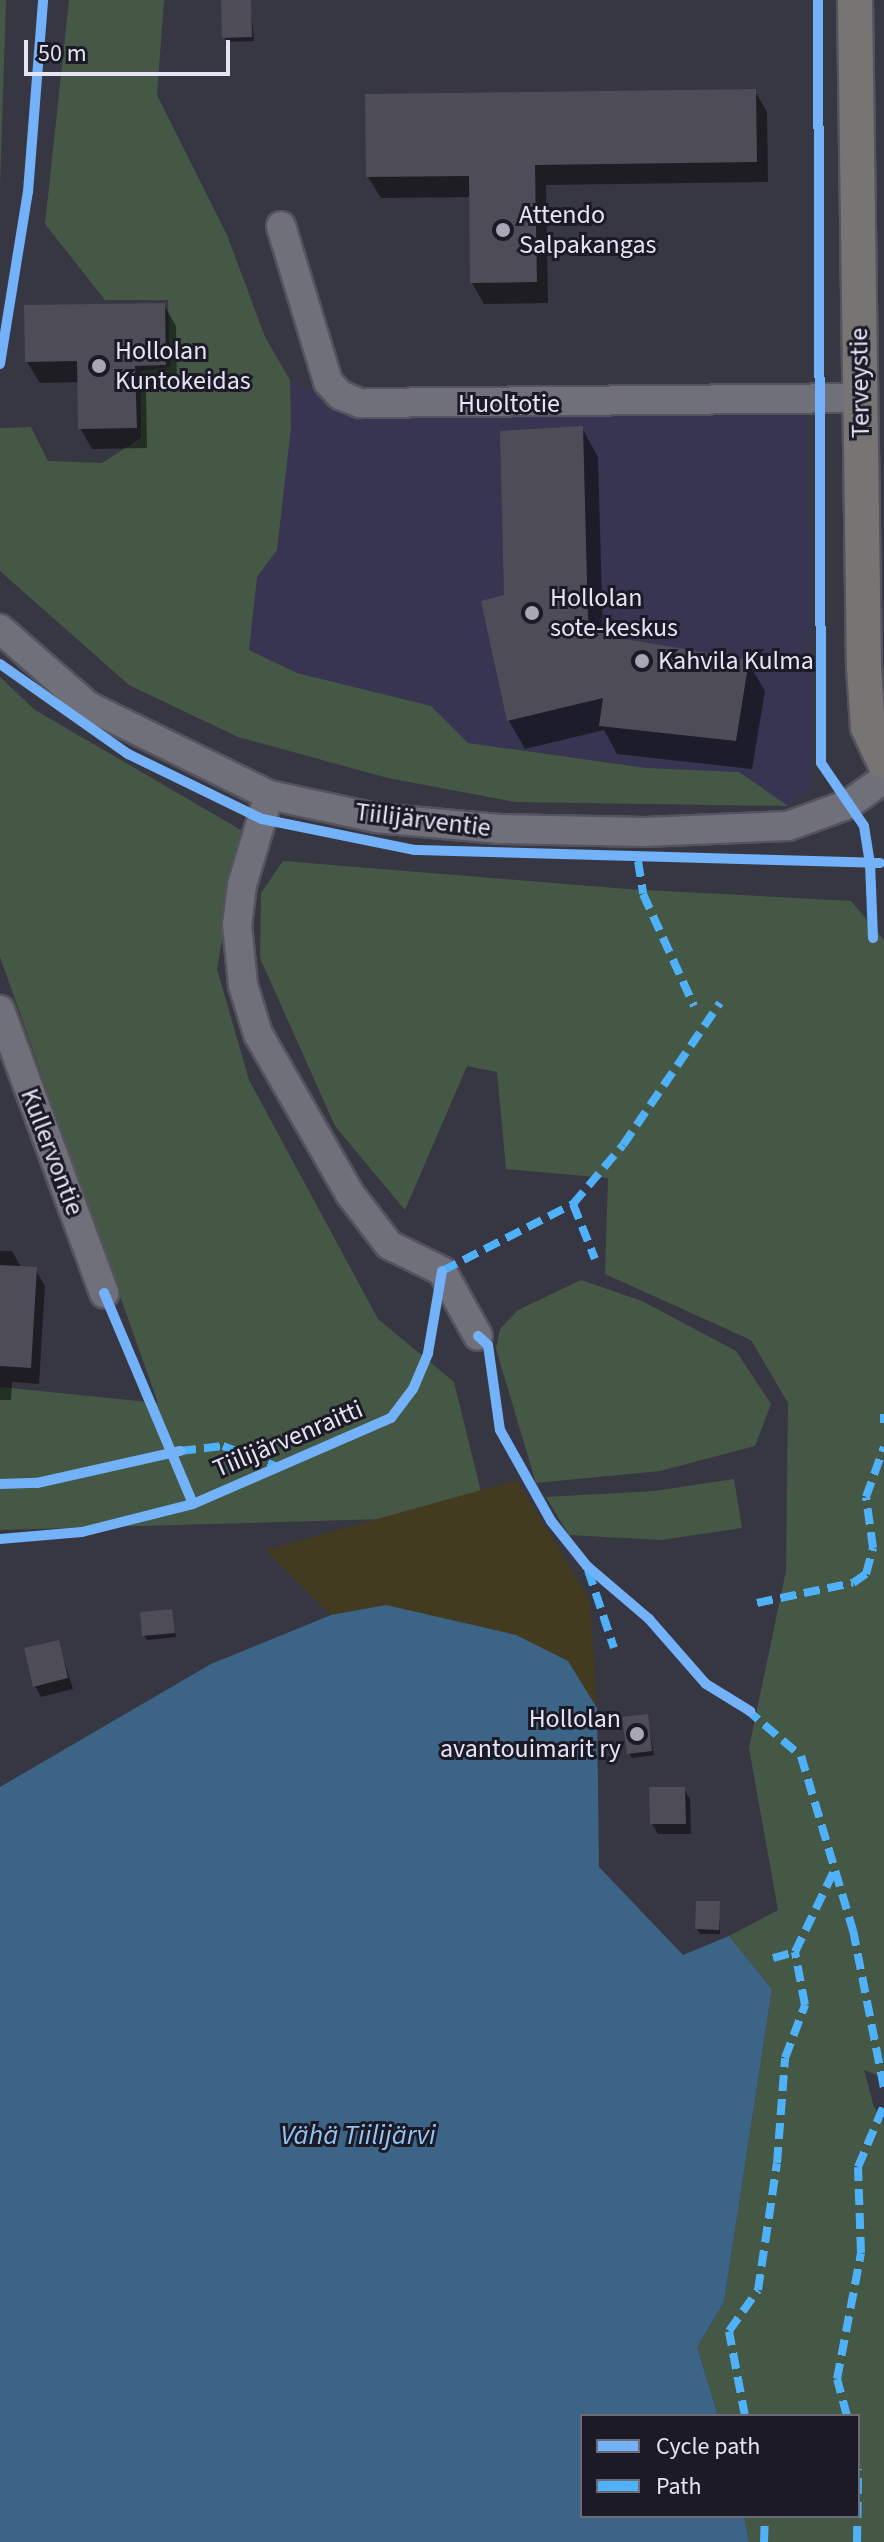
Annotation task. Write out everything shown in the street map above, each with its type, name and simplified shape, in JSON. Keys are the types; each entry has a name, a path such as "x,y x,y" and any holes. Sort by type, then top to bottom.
{"main road":[{"name":"Terveystie","path":"855,0 865,690 868,727 884,761"}],"street":[{"name":"Huoltotie","path":"281,226 328,382 340,395 360,403 861,398"},
{"name":"Tiilijärventie","path":"1,631 88,706 269,795 376,818 500,829 645,832 788,826 849,804 884,779"},
{"path":"269,795 242,885 237,924 243,985 258,1034 350,1194 389,1245 442,1271 478,1336"},
{"name":"Kullervontie","path":"0,1010 104,1293"}],"shaded area":[{"name":"Hollolan sote-keskus","path":"290,380 356,412 807,412 812,770 808,789 788,806 739,772 650,768 467,743 431,706 297,673 249,650 257,576 277,550 291,428"}],"green space":[{"path":"0,0 6,0 0,186"},
{"path":"69,0 164,0 157,95 227,235 265,337 290,380 291,428 277,550 257,577 249,650 297,673 431,706 468,743 646,768 739,772 788,806 515,802 388,778 238,737 129,685 0,571 0,428 31,427 48,461 102,463 141,438 141,371 170,367 168,300 105,300 45,224"},
{"path":"0,677 35,710 241,830 217,969 249,1080 378,1319 454,1382 487,1516 0,1530 0,1387 158,1403 0,957"},
{"path":"283,861 627,889 851,901 884,940 884,2078 864,2070 874,2107 884,2122 884,2542 749,2542 744,2518 860,2518 860,2414 717,2414 697,2347 724,2302 772,1989 729,1936 778,1910 749,1748 786,1571 788,1403 751,1340 605,1274 608,1178 506,1169 497,1072 467,1066 405,1210 335,1126 260,958 261,893"},
{"path":"581,1280 642,1301 736,1351 771,1404 755,1446 660,1471 536,1483 496,1349 500,1329 518,1310"},
{"path":"734,1479 742,1528 661,1540 569,1535 546,1497 654,1491"}],"sand":[{"path":"517,1480 590,1600 597,1708 568,1661 516,1636 386,1605 331,1615 266,1550"}],"water":[{"name":"Vähä Tiilijärvi","path":"386,1605 516,1635 568,1661 597,1708 599,1867 683,1955 729,1936 772,1989 724,2302 697,2347 717,2414 580,2414 580,2518 744,2518 749,2542 0,2542 0,1787 211,1664 331,1615"}],"building":[{"path":"221,0 251,0 252,37 222,38"},
{"name":"Attendo Salpakangas","path":"756,89 757,162 535,165 537,282 470,283 469,176 366,177 365,94"},
{"path":"165,303 166,365 135,366 137,428 78,429 77,361 25,362 24,305"},
{"name":"Hollolan sote-keskus","path":"583,426 588,619 608,636 749,660 736,741 599,726 603,698 507,721 481,601 504,595 500,431"},
{"path":"0,1265 37,1267 31,1368 0,1366"},
{"path":"172,1609 175,1633 142,1636 140,1612"},
{"path":"59,1640 68,1678 33,1687 24,1648"},
{"name":"Hollolan avantouimarit ry","path":"648,1714 652,1751 627,1754 622,1717"},
{"path":"649,1787 685,1787 686,1824 650,1824"},
{"path":"696,1901 720,1901 719,1930 695,1929"}],"marked path":[{"path":"638,861 643,894 694,1006"},
{"path":"442,1271 573,1204 623,1145 720,1003"},
{"path":"573,1204 595,1259"},
{"path":"884,1414 884,1423"},
{"path":"180,1451 223,1446 275,1466"},
{"path":"757,1603 853,1583 866,1574 873,1548 866,1497 884,1447"},
{"path":"588,1570 614,1648"},
{"path":"746,1709 801,1756 853,1930 884,2088"},
{"path":"745,2414 729,2331 758,2290 777,2163 785,2058 805,2005 795,1952 833,1873"},
{"path":"773,1958 795,1952"},
{"path":"846,2414 837,2379 861,2253 858,2167 884,2105"},
{"path":"764,2542 765,2518"},
{"path":"857,2518 857,2542"}],"cycle path":[{"path":"0,364 28,192 43,0"},
{"path":"818,0 821,763 864,826 870,863 880,863"},
{"path":"0,664 128,754 262,819 414,850 870,863 873,938"},
{"name":"Tiilijärvenraitti","path":"0,1539 82,1532 193,1504 391,1418 413,1389 428,1353 442,1271"},
{"path":"104,1293 193,1504"},
{"path":"478,1336 488,1345 500,1430 551,1521 587,1566 649,1619 706,1684 750,1711"},
{"path":"0,1484 37,1483 180,1451"}],"place":[{"name":"Attendo Salpakangas","path":"503,230"},
{"name":"Hollolan Kuntokeidas","path":"99,366"},
{"name":"Hollolan sote-keskus","path":"532,613"},
{"name":"Kahvila Kulma","path":"642,661"},
{"name":"Hollolan avantouimarit ry","path":"637,1734"}]}
